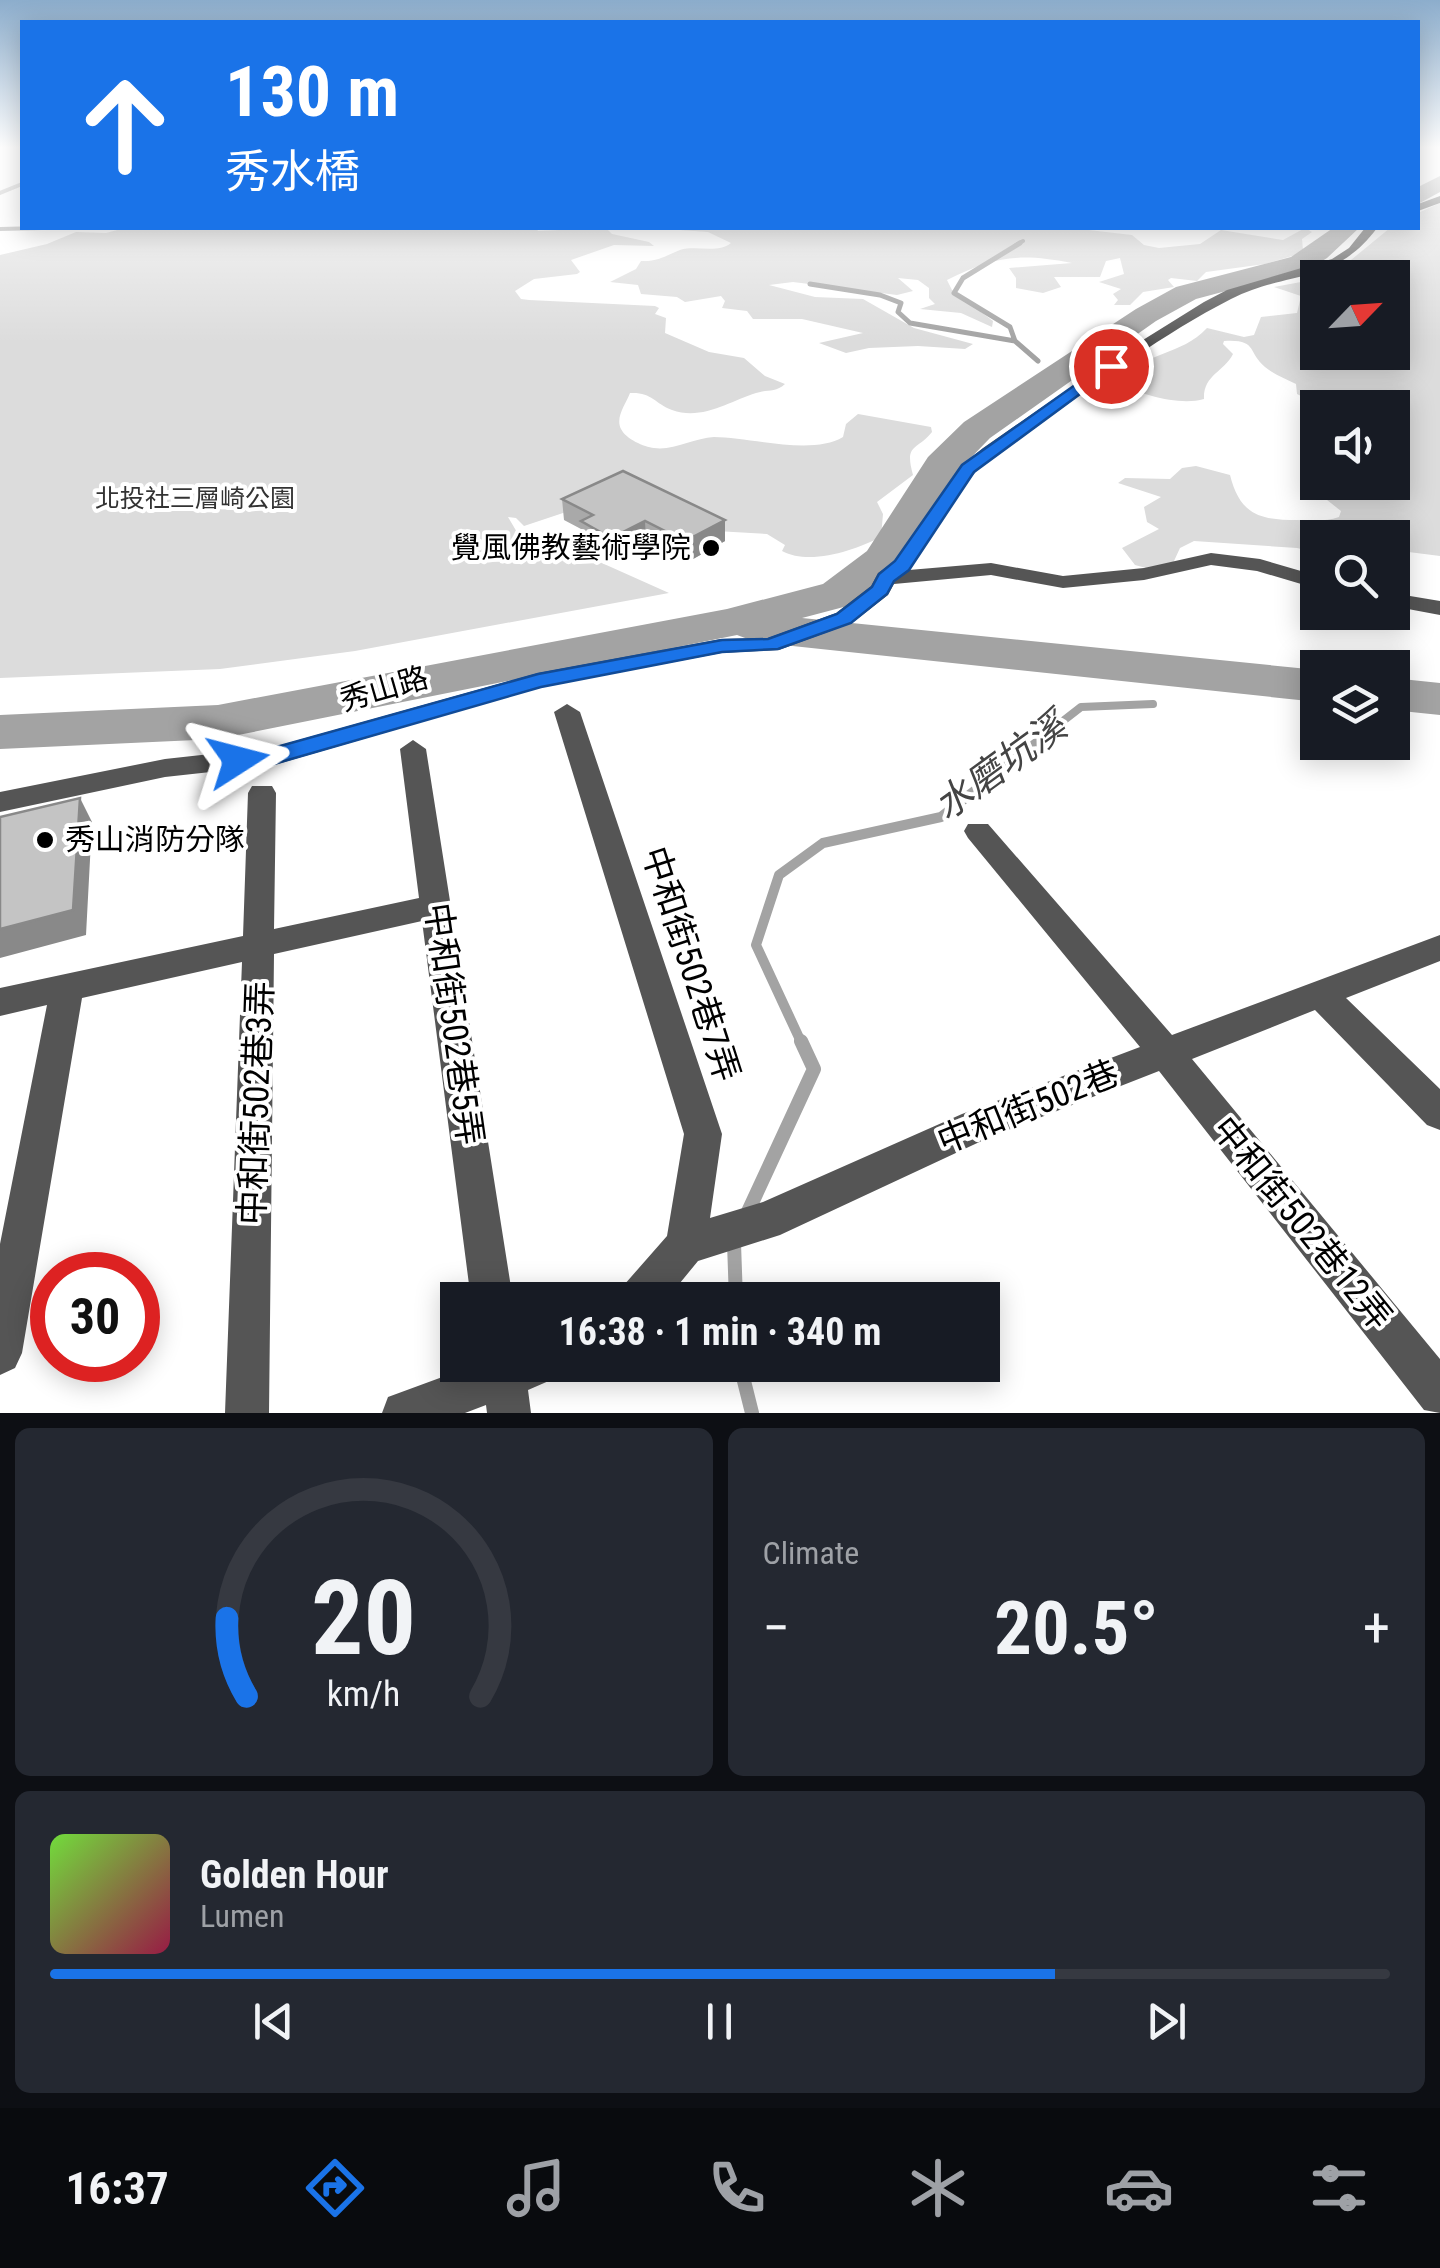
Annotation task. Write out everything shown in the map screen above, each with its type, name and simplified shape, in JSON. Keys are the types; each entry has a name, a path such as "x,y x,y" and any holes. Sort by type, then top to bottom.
{"street":[{"path":"886,578 902,566 968,469 989,452 1111,366 1209,304 1336,262 1370,230"},
{"path":"886,578 992,570 1064,582 1144,574 1212,559 1260,566 1300,578"},
{"name":"秀山路","path":"0,802 165,768 274,756 538,680 722,646 785,641 844,618 880,590 886,578"},
{"path":"1410,602 1440,608"},
{"name":"中和街502巷7弄","path":"567,712 703,1134 686,1245"},
{"name":"中和街502巷5弄","path":"413,749 489,1282"},
{"name":"中和街502巷3弄","path":"247,1413 262,793"},
{"name":"中和街502巷12弄","path":"978,830 1164,1052 1440,1394"},
{"path":"0,1002 437,906"},
{"name":"中和街502巷","path":"686,1245 766,1221 975,1126 1440,948"},
{"path":"0,1352 66,989"},
{"path":"1321,995 1440,1114"},
{"path":"654,1282 686,1245"},
{"path":"404,1413 509,1382"}],"green space":[{"path":"1420,212 1440,212 1440,556 1410,552 1410,520 1329,520 1339,517 1341,511 1327,500 1410,500 1410,390 1300,390 1300,396 1296,384 1268,370 1247,344 1224,341 1233,354 1210,379 1204,399 1161,398 1120,384 1142,364 1186,344 1207,328 1244,337 1254,335 1261,317 1297,313 1300,300 1300,370 1410,370 1410,260 1351,260 1388,230 1420,230"},
{"name":"北投社三層崎公園","path":"608,230 654,246 614,245 571,260 580,272 577,274 534,279 515,291 521,299 655,306 659,308 655,314 666,318 665,333 709,352 744,358 765,376 785,384 694,413 672,410 648,396 630,393 619,420 623,433 631,439 661,448 714,437 815,445 843,437 846,424 858,414 931,427 932,432 911,452 913,475 877,502 883,514 881,537 846,551 819,557 793,555 782,551 785,545 767,534 681,529 581,507 524,526 516,518 508,517 521,539 584,555 669,593 355,651 220,669 0,678 0,255 47,244 76,232"},
{"path":"680,230 1088,230 1132,235 1144,245 1159,248 1200,244 1221,230 1283,240 1301,230 1312,232 1302,239 1303,250 1299,254 1265,264 1206,272 1197,281 1171,278 1168,280 1174,287 1143,292 1130,305 1114,305 1118,300 1113,294 1121,289 1099,282 1124,274 1120,258 1106,261 1100,277 1054,277 1061,287 1043,293 1016,288 1016,278 1009,268 1072,263 1008,259 947,280 952,290 993,321 992,327 961,313 920,309 935,304 929,298 929,288 918,280 898,278 913,291 897,295 793,282 769,285 815,297 863,299 914,328 973,344 965,349 918,346 846,353 819,343 863,333 802,319 753,319 747,311 722,308 725,301 721,296 685,302 677,297 641,294 638,285 610,282 636,269 641,261 680,250 720,248 731,243 708,232"},
{"path":"1300,282 1300,296 1274,287"},
{"path":"1196,466 1230,475 1246,507 1272,519 1313,520 1300,520 1300,549 1194,541 1180,548 1168,574 1135,565 1122,548 1159,529 1147,522 1144,507 1161,497 1118,483 1125,478 1170,479 1182,468"}],"building":[{"path":"623,471 725,520 685,541 645,521 611,538 581,521 593,515 562,499"},
{"path":"80,798 73,910 0,929 0,817"}],"waterway":[{"path":"0,229 20,229"},
{"name":"水磨坑溪","path":"0,732 218,722 730,623 839,594 883,560 942,465 977,430 1146,315 1186,293 1300,263 1345,230"},
{"path":"1016,245 1023,241"},
{"path":"1015,341 1010,327 954,293 963,278 1020,243"},
{"path":"810,284 880,295 901,303 898,312 910,323 1015,341"},
{"path":"1015,341 1038,361"},
{"path":"1051,373 1055,377"},
{"name":"水磨坑溪","path":"756,628 1300,684"},
{"name":"水磨坑溪","path":"1410,696 1440,699"},
{"name":"水磨坑溪","path":"1014,759 1081,707 1153,704"},
{"name":"水磨坑溪","path":"802,1044 756,945 779,875 823,843 941,817 1018,757"},
{"name":"水磨坑溪","path":"746,1216 814,1069 801,1041"},
{"name":"水磨坑溪","path":"734,1243 735,1282"},
{"name":"水磨坑溪","path":"744,1382 752,1413"}],"place":[{"name":"覺風佛教藝術學院","path":"711,548"},
{"name":"秀山消防分隊","path":"45,840"}],"route":[{"path":"238,760 274,756 538,680 722,646 771,645 844,618 880,590 886,578 902,566 968,469 1111,366"}]}
